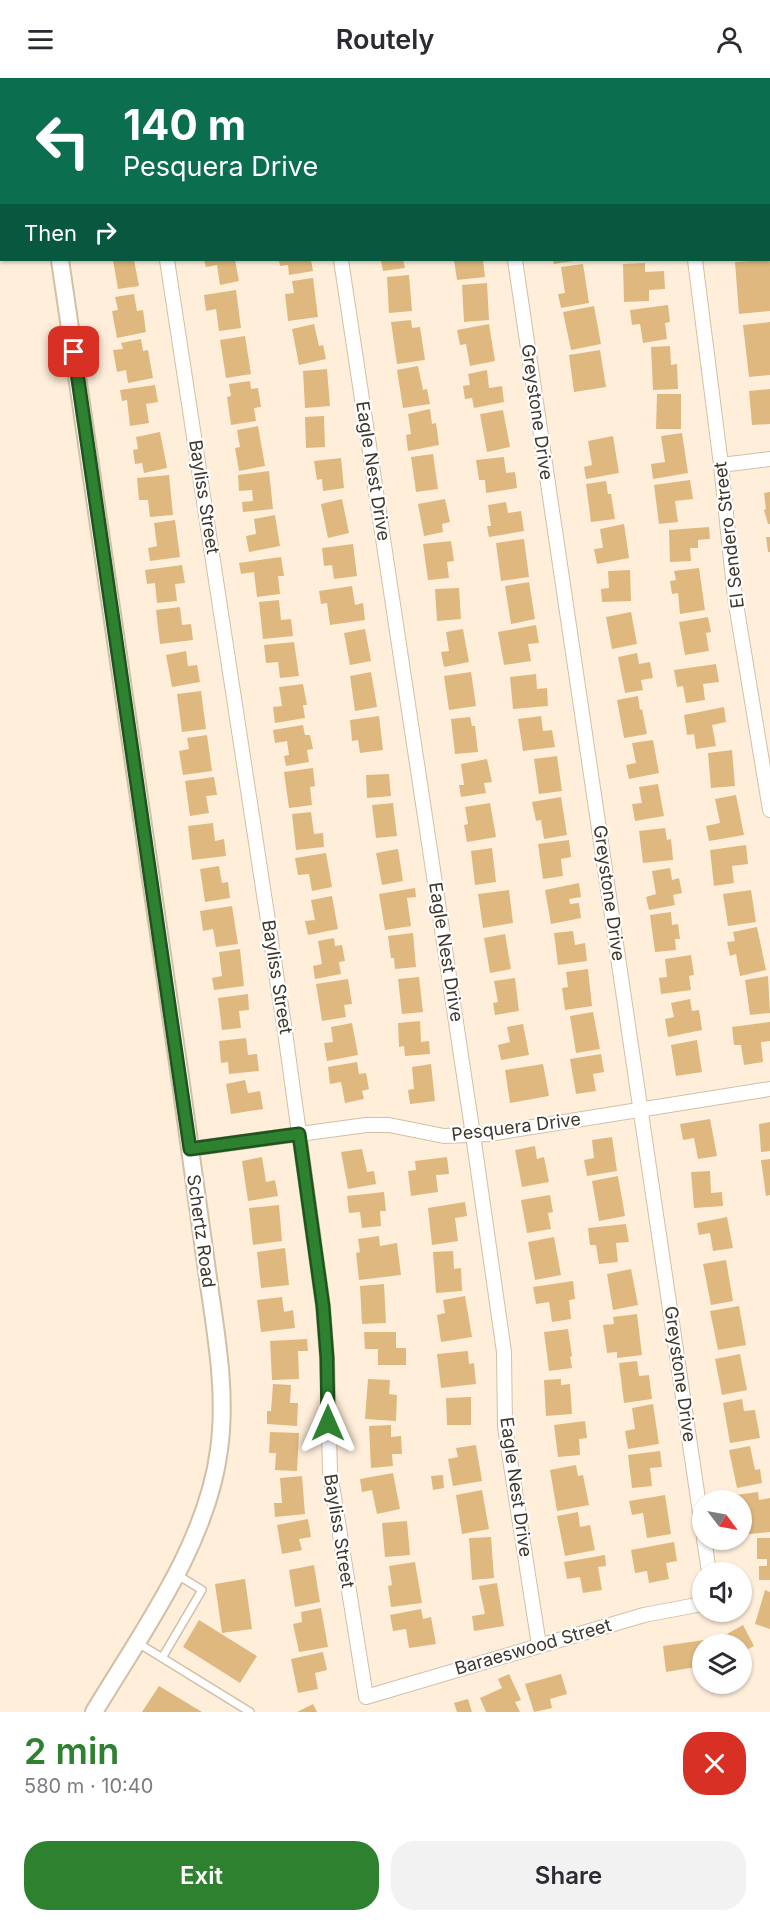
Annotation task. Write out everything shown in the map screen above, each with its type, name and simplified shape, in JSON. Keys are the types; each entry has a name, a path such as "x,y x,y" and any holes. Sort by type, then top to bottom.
{"street":[{"name":"Schertz Road","path":"60,261 190,1149 222,1392 219,1453 213,1482 195,1537 177,1575 94,1712"},
{"name":"Bayliss Street","path":"167,261 285,1032 323,1306 327,1358 330,1472 366,1697"},
{"name":"Eagle Nest Drive","path":"341,261 504,1352 505,1427 538,1645"},
{"name":"Greystone Drive","path":"515,261 697,1490"},
{"name":"El Sendero Street","path":"695,261 735,598 770,810"},
{"path":"721,465 770,459"},
{"name":"Pesquera Drive","path":"190,1149 366,1125 388,1125 430,1135 473,1135 770,1089"},
{"name":"Baraeswood Street","path":"366,1697 644,1614 692,1606"}],"lane":[{"path":"162,1658 202,1590 177,1575"},
{"path":"136,1642 250,1712"}],"building":[{"path":"113,261 134,261 139,286 118,289"},
{"path":"204,261 235,261 239,281 220,285 217,265 206,267"},
{"path":"279,261 311,261 313,271 289,275 288,265 280,266"},
{"path":"381,261 403,261 405,268 383,271"},
{"path":"454,261 483,261 485,277 457,280"},
{"path":"553,261 574,261 554,264"},
{"path":"770,261 770,311 739,314 735,262"},
{"path":"645,263 645,272 664,271 665,289 649,290 649,301 624,302 623,264"},
{"path":"583,264 589,303 561,308 558,294 565,293 561,267"},
{"path":"409,275 412,311 389,313 387,277"},
{"path":"313,278 318,317 288,321 285,294 294,293 292,281"},
{"path":"487,283 489,320 464,322 462,285"},
{"path":"236,290 241,328 219,331 216,309 206,311 204,295"},
{"path":"134,294 137,311 143,310 146,332 117,338 112,311 118,310 115,297"},
{"path":"668,305 670,322 665,323 667,339 643,343 640,324 632,325 630,310"},
{"path":"594,306 601,344 571,350 563,312"},
{"path":"411,320 412,328 420,327 425,360 397,364 391,322"},
{"path":"770,322 770,375 749,377 743,325"},
{"path":"314,324 319,346 323,345 326,359 299,365 292,329"},
{"path":"489,324 495,361 470,366 466,344 460,345 457,330"},
{"path":"245,336 251,374 226,378 220,340"},
{"path":"141,339 143,351 148,350 153,378 128,383 126,370 117,372 113,350 123,349 121,343"},
{"path":"670,346 671,365 677,364 678,389 653,390 651,347"},
{"path":"600,350 606,387 574,392 569,355"},
{"path":"418,366 423,390 427,389 430,404 403,408 397,370"},
{"path":"327,369 330,406 305,408 303,371"},
{"path":"487,370 489,388 502,386 504,402 474,408 472,398 465,399 463,386 470,385 468,374"},
{"path":"250,381 251,389 258,388 261,407 254,408 256,421 231,425 227,397 231,396 229,384"},
{"path":"155,385 158,402 146,404 149,423 130,426 127,400 122,401 120,390"},
{"path":"770,389 770,424 752,425 749,391"},
{"path":"657,394 681,394 681,429 656,429"},
{"path":"430,409 432,424 436,423 439,445 408,451 406,435 411,434 408,414"},
{"path":"503,410 510,447 487,452 480,414"},
{"path":"324,416 325,447 306,448 305,417"},
{"path":"258,426 265,466 239,471 235,448 240,447 237,430"},
{"path":"160,432 167,468 144,473 142,463 135,464 133,450 138,449 136,437"},
{"path":"682,433 688,473 653,479 651,464 665,462 661,436"},
{"path":"613,436 619,473 586,479 584,467 592,465 588,441"},
{"path":"433,454 438,489 416,492 411,457"},
{"path":"504,457 506,473 515,472 517,488 486,493 485,480 479,480 476,460"},
{"path":"341,458 344,488 323,491 322,479 317,480 314,461"},
{"path":"269,471 273,509 243,512 242,502 253,501 252,490 239,491 238,475"},
{"path":"169,475 173,515 150,517 148,500 139,500 137,478"},
{"path":"690,480 693,499 675,501 678,522 659,524 654,485"},
{"path":"606,481 608,494 611,494 615,519 591,522 586,484"},
{"path":"770,492 770,524 768,524 764,510 766,509 764,493"},
{"path":"342,499 349,533 328,538 321,504"},
{"path":"445,499 450,522 442,524 443,532 424,536 418,504"},
{"path":"506,502 508,513 521,511 524,531 489,537 487,526 491,526 488,505"},
{"path":"275,515 280,546 249,552 246,536 256,534 254,519"},
{"path":"175,520 180,557 150,561 148,548 157,546 154,523"},
{"path":"624,524 629,558 597,564 594,549 603,548 600,529"},
{"path":"709,527 710,539 698,540 698,548 690,548 691,561 670,562 669,530"},
{"path":"766,537 770,537 770,552 768,552"},
{"path":"524,539 529,577 501,581 496,543"},
{"path":"451,541 454,561 447,562 449,578 428,580 423,544"},
{"path":"353,544 357,576 334,579 332,565 324,566 322,548"},
{"path":"281,557 284,576 278,576 280,594 257,597 254,572 241,574 239,563"},
{"path":"182,565 185,583 175,584 177,601 157,603 155,583 147,584 145,570"},
{"path":"699,568 705,610 680,614 678,593 672,594 670,581 676,580 674,571"},
{"path":"630,570 631,601 602,602 601,589 609,588 608,571"},
{"path":"529,582 535,619 511,624 505,586"},
{"path":"352,586 355,605 363,603 365,620 330,625 327,603 321,604 319,591"},
{"path":"459,588 461,619 437,621 435,589"},
{"path":"279,600 281,620 291,619 293,636 263,639 259,602"},
{"path":"180,607 182,625 191,624 193,640 160,644 156,610"},
{"path":"631,612 637,644 612,649 606,617"},
{"path":"708,617 711,632 706,633 709,651 685,655 679,622"},
{"path":"536,625 539,643 528,644 531,661 504,665 498,632"},
{"path":"365,629 371,661 350,665 344,633"},
{"path":"463,629 469,662 444,667 441,652 449,651 446,632"},
{"path":"294,642 299,676 280,678 278,662 266,663 264,645"},
{"path":"186,651 188,666 197,665 200,682 172,687 166,655"},
{"path":"637,653 639,664 650,662 653,678 641,680 643,690 625,693 618,657"},
{"path":"716,664 719,682 703,684 705,700 686,703 683,686 677,687 674,670"},
{"path":"371,672 377,707 355,711 350,676"},
{"path":"471,672 476,706 449,710 444,676"},
{"path":"536,674 537,689 547,688 548,706 513,709 510,677"},
{"path":"303,684 307,705 303,705 305,718 275,723 273,707 282,706 279,687"},
{"path":"201,691 206,729 182,732 177,694"},
{"path":"638,696 647,734 624,738 617,700"},
{"path":"724,707 726,722 712,725 716,746 696,749 694,734 687,735 684,715"},
{"path":"379,716 383,750 360,753 358,740 352,741 350,720"},
{"path":"541,716 543,731 552,730 555,747 523,751 518,719"},
{"path":"470,717 472,726 475,726 478,752 455,754 451,719"},
{"path":"303,725 305,735 310,735 313,749 307,750 309,762 286,766 284,756 289,755 287,741 275,743 273,730"},
{"path":"207,735 212,771 183,775 179,751 189,749 187,738"},
{"path":"653,740 659,773 629,779 626,765 636,763 632,743"},
{"path":"732,750 735,786 711,788 708,753"},
{"path":"557,756 562,791 539,794 534,759"},
{"path":"487,759 492,782 484,783 486,793 461,797 459,785 464,785 461,764"},
{"path":"313,768 315,786 310,787 312,805 289,808 284,772"},
{"path":"389,774 391,796 367,798 366,775"},
{"path":"214,777 217,795 206,796 209,813 190,816 185,781"},
{"path":"658,784 664,816 635,821 632,804 642,803 639,787"},
{"path":"736,795 744,835 709,841 706,826 720,823 715,799"},
{"path":"561,797 567,835 544,839 541,820 536,821 532,802"},
{"path":"393,803 397,836 376,838 372,805"},
{"path":"490,803 496,837 467,842 464,825 468,824 465,807"},
{"path":"311,812 314,834 323,833 324,847 296,850 292,814"},
{"path":"213,823 215,841 224,839 226,856 192,860 188,826"},
{"path":"665,828 667,840 671,839 673,860 643,863 639,831"},
{"path":"569,840 571,857 561,859 563,876 543,879 538,844"},
{"path":"746,845 748,864 732,866 734,883 714,886 710,850"},
{"path":"492,848 496,882 475,885 471,851"},
{"path":"398,849 403,881 382,885 376,853"},
{"path":"326,853 332,887 312,891 309,874 298,875 295,858"},
{"path":"219,866 222,883 228,882 230,898 205,902 200,869"},
{"path":"670,868 672,880 679,878 682,893 673,895 675,905 649,910 646,897 656,894 652,871"},
{"path":"579,883 581,897 569,899 570,904 579,903 581,918 551,924 545,890"},
{"path":"415,888 416,897 407,898 411,926 385,930 379,894"},
{"path":"509,890 513,923 483,928 478,894"},
{"path":"751,890 756,922 728,926 723,894"},
{"path":"332,896 338,929 308,935 305,921 315,920 311,900"},
{"path":"232,906 238,944 216,947 213,929 203,931 200,911"},
{"path":"671,912 672,925 678,924 680,939 675,939 676,950 655,952 650,915"},
{"path":"757,927 766,970 740,976 736,954 730,956 727,942 735,941 733,932"},
{"path":"573,931 575,945 585,943 587,961 558,965 554,933"},
{"path":"413,933 416,967 395,969 388,936"},
{"path":"505,934 511,969 490,973 484,938"},
{"path":"334,938 335,946 342,945 345,961 339,962 341,974 315,979 313,966 322,964 318,941"},
{"path":"240,949 244,986 214,990 212,978 222,976 219,952"},
{"path":"691,955 694,975 689,976 691,990 661,994 659,978 667,977 665,959"},
{"path":"588,969 592,1006 565,1010 562,988 568,987 566,972"},
{"path":"768,976 770,1013 750,1015 745,980"},
{"path":"419,977 423,1012 402,1014 398,979"},
{"path":"515,978 519,1011 495,1015 493,1003 498,1002 494,981"},
{"path":"348,979 352,1004 344,1005 346,1017 322,1021 316,984"},
{"path":"248,994 249,1010 239,1011 241,1028 222,1030 218,998"},
{"path":"690,999 692,1011 699,1010 702,1030 668,1037 665,1019 674,1017 671,1003"},
{"path":"593,1012 600,1049 576,1053 570,1016"},
{"path":"420,1021 421,1042 429,1041 430,1054 405,1056 404,1046 399,1047 398,1023"},
{"path":"770,1022 770,1041 761,1042 763,1062 744,1065 741,1045 734,1045 732,1027"},
{"path":"352,1023 358,1055 327,1061 324,1043 333,1042 331,1027"},
{"path":"523,1024 529,1055 501,1060 498,1045 510,1042 507,1027"},
{"path":"246,1038 248,1055 257,1054 259,1071 229,1074 228,1062 221,1063 219,1041"},
{"path":"697,1040 702,1072 676,1076 671,1045"},
{"path":"601,1054 604,1072 593,1074 596,1091 576,1094 570,1059"},
{"path":"357,1062 359,1074 366,1073 369,1089 362,1091 364,1099 345,1103 341,1082 330,1084 328,1067"},
{"path":"431,1064 435,1101 410,1104 408,1090 414,1089 412,1067"},
{"path":"543,1064 549,1096 510,1103 505,1070"},
{"path":"245,1080 248,1093 260,1091 263,1109 231,1114 226,1084"},
{"path":"710,1119 717,1156 698,1159 694,1138 683,1140 680,1124"},
{"path":"770,1122 770,1151 761,1152 759,1124"},
{"path":"612,1137 617,1171 587,1176 584,1160 594,1158 592,1140"},
{"path":"535,1146 537,1159 544,1157 549,1182 522,1187 515,1150"},
{"path":"362,1149 367,1172 374,1171 376,1184 348,1189 341,1152"},
{"path":"262,1157 266,1182 275,1180 278,1196 248,1201 242,1161"},
{"path":"447,1157 449,1174 436,1175 438,1192 411,1196 408,1171 416,1170 415,1161"},
{"path":"770,1159 770,1195 766,1196 761,1160"},
{"path":"710,1171 711,1193 722,1192 723,1206 694,1208 691,1172"},
{"path":"618,1176 625,1216 599,1221 592,1181"},
{"path":"384,1192 386,1211 380,1211 381,1226 362,1228 360,1212 349,1213 347,1196"},
{"path":"550,1195 553,1212 548,1213 551,1229 527,1233 521,1200"},
{"path":"465,1202 467,1216 455,1218 458,1241 432,1245 428,1208"},
{"path":"279,1205 282,1241 253,1245 249,1208"},
{"path":"727,1217 733,1248 713,1251 710,1233 699,1235 697,1223"},
{"path":"626,1224 629,1242 616,1243 618,1262 599,1264 596,1245 590,1245 588,1228"},
{"path":"379,1236 380,1246 397,1243 401,1275 359,1280 356,1253 360,1252 358,1239"},
{"path":"554,1237 561,1275 535,1280 528,1242"},
{"path":"285,1248 289,1285 261,1288 257,1252"},
{"path":"453,1251 454,1269 461,1268 462,1291 436,1293 433,1252"},
{"path":"726,1260 733,1301 711,1305 703,1264"},
{"path":"631,1269 638,1305 613,1310 607,1274"},
{"path":"573,1281 575,1299 569,1300 571,1319 552,1322 549,1302 536,1304 533,1287"},
{"path":"384,1284 386,1323 362,1324 360,1286"},
{"path":"465,1296 472,1337 441,1342 437,1315 445,1313 443,1300"},
{"path":"282,1297 284,1312 293,1310 295,1328 261,1332 257,1300"},
{"path":"739,1306 746,1345 718,1350 710,1311"},
{"path":"637,1314 642,1355 617,1358 617,1352 607,1353 603,1325 614,1324 613,1317"},
{"path":"568,1329 572,1368 549,1371 544,1332"},
{"path":"364,1332 396,1332 396,1348 406,1348 406,1365 378,1365 378,1349 365,1349"},
{"path":"307,1339 308,1351 298,1351 299,1379 272,1380 270,1341"},
{"path":"468,1351 469,1364 474,1363 476,1384 441,1388 437,1354"},
{"path":"740,1354 747,1390 722,1395 715,1359"},
{"path":"637,1361 639,1376 649,1375 652,1399 624,1403 619,1363"},
{"path":"368,1379 390,1380 389,1394 397,1395 396,1421 365,1419"},
{"path":"561,1379 561,1385 570,1384 572,1414 546,1416 544,1380"},
{"path":"273,1384 291,1385 290,1403 298,1403 297,1426 267,1424 267,1411 271,1411"},
{"path":"471,1397 471,1425 447,1425 446,1398"},
{"path":"742,1399 744,1411 755,1410 760,1438 730,1443 723,1403"},
{"path":"653,1404 659,1444 628,1449 625,1431 635,1429 632,1408"},
{"path":"585,1421 587,1438 579,1439 580,1455 558,1457 554,1425"},
{"path":"391,1425 391,1437 401,1436 402,1454 392,1454 393,1466 371,1468 369,1426"},
{"path":"270,1432 299,1433 297,1471 275,1470 276,1453 269,1453"},
{"path":"476,1445 482,1481 453,1486 448,1459 458,1457 456,1448"},
{"path":"750,1446 755,1470 760,1469 762,1483 737,1488 729,1450"},
{"path":"660,1451 662,1467 650,1468 652,1486 632,1488 628,1455"},
{"path":"576,1465 578,1476 583,1475 589,1505 557,1511 550,1470"},
{"path":"393,1473 400,1509 377,1514 372,1490 362,1492 360,1479"},
{"path":"443,1475 444,1488 433,1490 431,1476"},
{"path":"302,1476 305,1514 275,1517 274,1503 282,1503 280,1478"},
{"path":"482,1490 489,1529 462,1534 456,1495"},
{"path":"758,1492 759,1500 770,1498 770,1532 752,1534 752,1493"},
{"path":"665,1495 671,1534 647,1538 643,1513 632,1515 629,1501"},
{"path":"578,1512 580,1527 590,1525 595,1550 565,1556 557,1516"},
{"path":"308,1519 311,1537 299,1539 302,1550 282,1554 277,1525"},
{"path":"407,1521 410,1555 385,1557 382,1523"},
{"path":"491,1537 494,1578 472,1580 469,1538"},
{"path":"757,1538 770,1538 770,1580 759,1580 759,1566 767,1566 767,1559 757,1559"},
{"path":"674,1542 677,1561 666,1563 669,1579 649,1583 647,1571 635,1573 631,1550"},
{"path":"605,1555 606,1566 598,1567 602,1590 583,1593 580,1577 567,1579 564,1562"},
{"path":"415,1562 422,1603 391,1607 388,1586 392,1585 389,1566"},
{"path":"314,1565 320,1602 295,1607 289,1570"},
{"path":"245,1579 252,1629 222,1633 215,1584"},
{"path":"497,1583 504,1626 474,1631 472,1616 485,1614 479,1586"},
{"path":"765,1590 770,1592 770,1629 755,1624"},
{"path":"321,1608 328,1647 299,1652 293,1624 302,1622 301,1612"},
{"path":"421,1609 423,1619 431,1617 436,1644 409,1648 406,1629 393,1631 390,1615"},
{"path":"199,1620 257,1656 240,1683 183,1647"},
{"path":"743,1625 748,1634 727,1634"},
{"path":"692,1642 692,1668 666,1672 663,1646"},
{"path":"323,1652 327,1670 315,1673 318,1689 298,1693 291,1659"},
{"path":"509,1674 521,1700 515,1702 520,1712 486,1712 480,1698 502,1688 498,1679"},
{"path":"561,1674 567,1694 550,1699 552,1708 534,1712 525,1684"},
{"path":"159,1686 202,1712 142,1712"},
{"path":"468,1699 472,1712 457,1712 454,1703"},
{"path":"313,1704 317,1712 297,1712"}],"route":[{"path":"74,352 190,1149 299,1134 323,1306 328,1423"}]}
